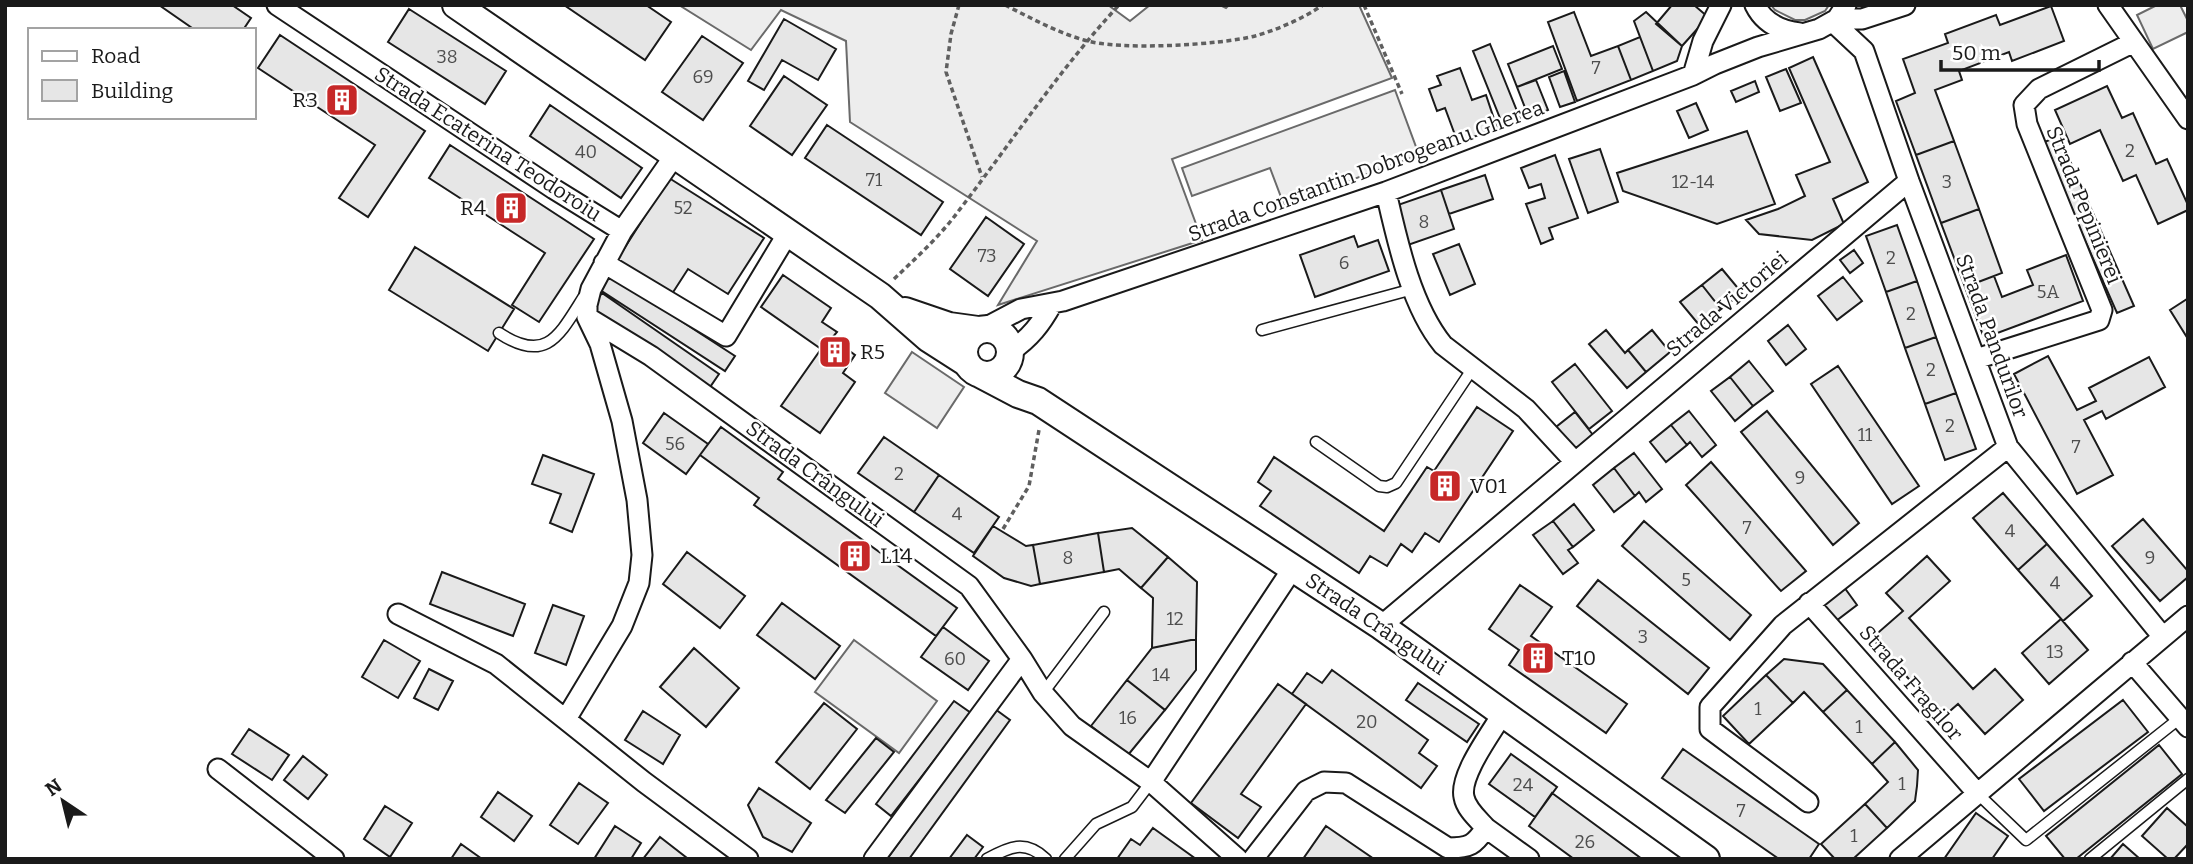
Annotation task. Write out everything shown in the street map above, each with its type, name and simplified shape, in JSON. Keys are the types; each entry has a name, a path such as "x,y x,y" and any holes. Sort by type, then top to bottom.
{"main road":[{"path":"456,5 887,302 928,338 973,368 995,374 1001,371 1010,355 1007,339 998,330 949,326 887,302"},
{"path":"973,368 964,357 965,344 972,333 982,329"},
{"name":"Strada Crângului","path":"1010,355 1044,405"},
{"name":"Strada Crângului","path":"973,368 1018,394 1044,405 1381,625 1706,859"}],"street":[{"name":"Strada Ecaterina Teodoroiu","path":"276,5 622,231 675,155"},
{"path":"1693,75 1703,41 1721,5"},
{"path":"1755,5 1769,23 1786,32 1805,33"},
{"path":"1839,15 1862,19 1905,5"},
{"path":"2108,5 2188,119"},
{"name":"Strada Constantin Dobrogeanu Gherea","path":"982,329 1021,309 1052,304 1386,192 1693,75 1758,47 1805,33 1839,15"},
{"name":"Strada Pandurilor","path":"1839,15 1864,51 1909,181 2008,447 2163,637"},
{"name":"Strada Pepinierei","path":"1976,359 2099,320 2102,310 2027,124 2024,105 2039,89 2134,42"},
{"name":"Strada Victoriei","path":"1381,625 1909,181"},
{"path":"1386,192 1413,289 1435,335 1443,345 1525,409 1574,462"},
{"path":"566,719 622,626 639,583 642,555 637,500 622,421 600,344 587,317 591,289 622,231"},
{"path":"604,263 726,336 788,233"},
{"path":"1010,355 1028,340 1042,323 1052,304"},
{"name":"Strada Crângului","path":"587,317 651,356 969,586 1043,693 1072,726 1152,782 1238,859"},
{"path":"1808,802 1710,729 1710,708 1783,625 2008,447"},
{"path":"1152,782 1293,568"},
{"name":"Strada Fragilor","path":"1809,603 1978,794"},
{"path":"398,614 496,664 644,782 748,859"},
{"path":"1900,859 2188,616"},
{"path":"874,859 1022,659"},
{"path":"2132,662 2184,723"},
{"path":"1503,713 1467,773 1463,795 1468,808 1486,828 1529,859"},
{"path":"218,769 334,859"},
{"path":"1254,859 1306,791 1324,782 1346,783 1448,848 1461,848 1475,843 1486,828"}],"lane":[{"path":"499,333 521,346 545,344 560,334 604,263"},
{"path":"1262,330 1413,289"},
{"path":"1316,442 1378,486 1387,487 1396,483 1474,368"},
{"path":"1043,693 1104,612"},
{"path":"1978,794 2026,840 2184,723"},
{"path":"2090,859 2188,779"},
{"path":"1065,859 1096,824 1132,807 1152,782"},
{"path":"987,859 1010,846 1037,850 1046,859"}],"path":[{"path":"959,5 951,34 946,72 982,177"},
{"path":"1005,5 1086,41 1129,45 1185,45 1254,36 1302,19 1323,5"},
{"path":"887,302 892,281 957,213 1086,41 1119,5"},
{"path":"1364,5 1402,94"},
{"path":"1003,528 1029,486 1044,405"}],"shaded area":[{"path":"679,5 1108,5 1130,21 1150,5 1220,5 1226,8 1229,5 1359,5 1392,78 1172,159 1202,240 998,305 1037,241 850,122 846,41 781,10 751,50"},
{"path":"1771,5 1829,5 1825,11 1805,20 1795,20 1775,10"},
{"path":"2157,5 2180,5 2188,21 2188,32 2153,49 2137,15"},
{"path":"1395,90 1419,155 1284,205 1270,168 1192,196 1182,168"},
{"path":"912,352 964,387 937,428 885,393"},
{"path":"854,640 937,701 899,753 815,692"}],"building":[{"path":"159,5 232,5 251,18 244,28 192,28"},
{"path":"564,5 646,5 671,22 645,60"},
{"path":"1672,5 1694,5 1708,17 1682,46 1656,24"},
{"path":"2051,6 2064,41 2012,61 2009,52 1959,71 1962,80 1935,90 1954,141 1916,155 1896,101 1915,93 1903,59 1948,43 1945,34 1996,15 2000,25"},
{"path":"409,9 506,71 485,104 388,42"},
{"path":"1574,12 1591,56 1618,46 1631,80 1577,101 1548,22"},
{"path":"1646,12 1682,46 1677,61 1653,71 1634,21"},
{"path":"784,19 836,49 818,80 782,60 764,90 748,81"},
{"name":"R3","path":"280,35 425,131 368,217 339,198 375,145 258,68"},
{"path":"702,36 743,63 703,120 662,92"},
{"path":"1640,37 1653,71 1631,80 1618,46"},
{"path":"1490,44 1521,121 1504,128 1473,51"},
{"path":"1553,46 1562,69 1517,87 1508,64"},
{"path":"1813,57 1868,182 1833,199 1844,224 1812,240 1759,234 1746,220 1805,196 1796,175 1830,162 1789,68"},
{"path":"1460,68 1472,100 1486,95 1497,128 1458,143 1445,108 1437,111 1429,89 1441,85 1437,76"},
{"path":"1786,69 1801,103 1780,111 1766,77"},
{"path":"1564,71 1575,102 1560,107 1549,77"},
{"path":"784,76 827,105 792,155 750,126"},
{"path":"1536,80 1548,110 1529,118 1517,87"},
{"path":"1755,81 1759,92 1736,102 1731,91"},
{"path":"2107,86 2122,118 2133,113 2156,164 2167,159 2188,210 2158,224 2136,175 2123,181 2100,130 2070,144 2055,110"},
{"path":"1696,103 1708,130 1689,138 1677,111"},
{"path":"550,105 642,168 621,198 530,136"},
{"path":"827,125 943,202 921,235 805,158"},
{"path":"1747,131 1775,204 1717,224 1623,191 1617,173"},
{"path":"2059,136 2134,306 2117,313 2042,143"},
{"path":"1954,141 1979,209 1941,223 1916,155"},
{"name":"R4","path":"450,145 594,239 539,322 512,305 545,253 429,178"},
{"path":"1600,149 1618,202 1588,213 1569,159"},
{"path":"1555,155 1578,218 1549,228 1553,239 1541,244 1526,204 1545,198 1541,184 1529,188 1521,168"},
{"path":"1485,175 1493,199 1449,214 1441,190"},
{"path":"669,178 764,238 728,294 688,269 670,297 615,263"},
{"path":"1441,190 1454,229 1405,246 1392,207"},
{"path":"1979,209 2002,273 1965,287 1941,223"},
{"path":"986,217 1024,244 988,296 950,269"},
{"path":"1897,225 1917,281 1886,292 1866,236"},
{"path":"1354,236 1358,247 1378,240 1389,271 1315,297 1300,255"},
{"path":"1459,244 1475,284 1450,295 1433,254"},
{"path":"415,247 514,309 488,351 389,290"},
{"path":"1854,250 1863,263 1850,273 1840,260"},
{"path":"2066,255 2083,301 1984,338 1965,287 1994,276 2002,297 2033,285 2027,270"},
{"path":"1722,269 1742,293 1721,309 1702,285"},
{"path":"604,271 735,356 725,371 594,286"},
{"name":"R5","path":"783,275 831,308 822,322 837,332 832,338 855,355 843,373 855,382 820,433 781,406 821,349 761,307"},
{"path":"1843,277 1862,301 1837,320 1818,296"},
{"path":"1917,281 1936,337 1905,348 1886,292"},
{"path":"1702,285 1721,309 1700,326 1680,302"},
{"path":"602,293 719,374 708,390 591,308"},
{"path":"2188,300 2188,339 2170,310"},
{"path":"1788,325 1806,349 1786,365 1768,341"},
{"path":"1606,330 1625,353 1628,350 1646,372 1627,388 1589,344"},
{"path":"1652,330 1670,352 1646,372 1628,350"},
{"path":"1936,337 1956,393 1925,404 1905,348"},
{"path":"2048,356 2077,410 2096,401 2089,388 2149,357 2165,387 2106,419 2102,411 2084,420 2113,475 2077,494 2014,374"},
{"path":"1749,361 1773,391 1753,406 1730,377"},
{"path":"1575,364 1612,411 1589,429 1552,382"},
{"path":"1838,366 1919,486 1892,504 1811,384"},
{"path":"1730,377 1753,406 1735,421 1711,391"},
{"path":"1956,393 1976,449 1945,460 1925,404"},
{"name":"V01","path":"1477,407 1513,431 1439,542 1425,533 1412,552 1401,544 1387,566 1370,556 1359,573 1260,506 1271,491 1258,482 1274,457 1384,531 1427,467 1434,471"},
{"path":"1689,411 1716,445 1702,457 1690,442 1687,445 1671,425"},
{"path":"1767,411 1859,523 1833,545 1741,432"},
{"path":"1575,412 1593,435 1574,450 1556,427"},
{"path":"664,413 708,444 686,474 643,443"},
{"path":"1671,425 1687,445 1666,462 1650,442"},
{"name":"L14","path":"721,427 783,472 778,479 957,608 936,636 754,505 759,498 700,455"},
{"path":"884,437 939,475 914,512 858,473"},
{"path":"1634,453 1662,489 1646,502 1639,492 1635,496 1614,468"},
{"path":"543,455 594,474 572,532 550,523 561,494 532,484"},
{"path":"1711,462 1806,571 1781,591 1686,485"},
{"path":"1614,468 1635,496 1614,512 1593,485"},
{"path":"939,475 999,517 974,553 914,512"},
{"path":"2003,493 2047,544 2018,570 1973,518"},
{"path":"1574,504 1594,530 1573,547 1553,521"},
{"path":"2143,519 2188,571 2188,577 2160,601 2112,546"},
{"path":"1553,521 1573,547 1568,550 1578,563 1563,574 1533,535"},
{"path":"1644,521 1751,615 1730,640 1622,546"},
{"path":"993,526 1026,546 1033,545 1040,584 1031,586 1004,578 973,556"},
{"path":"1132,528 1168,557 1141,588 1119,569 1104,572 1098,533"},
{"path":"1098,533 1104,572 1040,584 1033,545"},
{"path":"2047,544 2092,596 2063,621 2018,570"},
{"path":"687,552 745,596 720,628 663,584"},
{"path":"1927,556 1950,581 1909,618 1973,689 1995,669 2023,700 1985,734 1958,704 1943,717 1872,638 1903,611 1886,593"},
{"path":"1168,557 1197,582 1196,639 1152,648 1153,598 1141,588"},
{"path":"442,572 525,604 513,636 430,604"},
{"path":"1598,580 1709,668 1688,694 1577,606"},
{"name":"T10","path":"1520,585 1552,607 1531,636 1627,704 1606,733 1509,665 1519,650 1489,629"},
{"path":"1844,587 1857,605 1832,624 1819,606"},
{"path":"782,603 840,646 815,679 757,635"},
{"path":"553,605 584,616 566,665 535,653"},
{"path":"2061,619 2088,650 2049,684 2022,653"},
{"path":"943,627 989,661 968,690 921,657"},
{"path":"1196,639 1196,670 1165,710 1127,680 1152,648"},
{"path":"384,640 420,661 398,698 362,677"},
{"path":"694,648 739,688 706,727 660,687"},
{"path":"1784,659 1823,664 1847,690 1823,712 1804,692 1793,703 1766,675"},
{"path":"429,669 453,681 438,710 414,698"},
{"path":"1332,670 1428,740 1419,753 1437,766 1421,788 1292,694 1307,673 1322,683"},
{"path":"1766,675 1793,703 1749,744 1723,716"},
{"path":"1127,680 1165,710 1128,755 1091,726"},
{"path":"1418,683 1479,724 1467,742 1406,700"},
{"path":"1278,684 1306,704 1241,794 1261,807 1238,838 1191,803"},
{"path":"1847,690 1895,742 1872,764 1823,712"},
{"path":"2123,700 2148,732 2044,811 2019,779"},
{"path":"954,701 971,713 891,816 876,804"},
{"path":"824,703 857,729 810,789 776,762"},
{"path":"995,709 1010,720 909,859 887,859"},
{"path":"643,711 680,735 663,764 625,740"},
{"path":"249,729 289,755 272,780 232,754"},
{"path":"876,738 894,752 845,813 826,800"},
{"path":"1895,742 1918,770 1917,786 1915,801 1887,828 1865,804 1888,782 1872,764"},
{"path":"2159,745 2182,774 2076,859 2065,859 2046,836"},
{"path":"1683,749 1819,844 1809,859 1779,859 1662,778"},
{"path":"1511,754 1557,787 1535,817 1489,784"},
{"path":"303,756 327,775 308,799 284,780"},
{"path":"579,783 608,803 578,844 550,825"},
{"path":"759,788 811,823 792,852 763,837 748,805"},
{"path":"498,792 532,816 514,841 481,817"},
{"path":"1552,793 1642,859 1574,859 1529,826"},
{"path":"1865,804 1887,828 1853,859 1835,859 1821,844"},
{"path":"385,806 412,823 390,857 364,839"},
{"path":"2167,808 2188,827 2188,844 2174,859 2168,859 2142,836"},
{"path":"1976,813 2008,836 1992,859 1944,859"},
{"path":"615,826 641,843 631,859 594,859"},
{"path":"1326,826 1374,859 1303,859"},
{"path":"1153,828 1196,859 1117,859 1131,839 1140,845"},
{"path":"967,835 983,847 974,859 949,859"},
{"path":"660,837 687,858 687,859 643,859"},
{"path":"461,844 482,859 451,859"},
{"path":"2123,844 2140,859 2110,859"}],"place":[{"name":"R3","path":"342,100"},
{"name":"R4","path":"511,208"},
{"name":"R5","path":"835,352"},
{"name":"V01","path":"1445,486"},
{"name":"L14","path":"855,556"},
{"name":"T10","path":"1538,658"}]}
